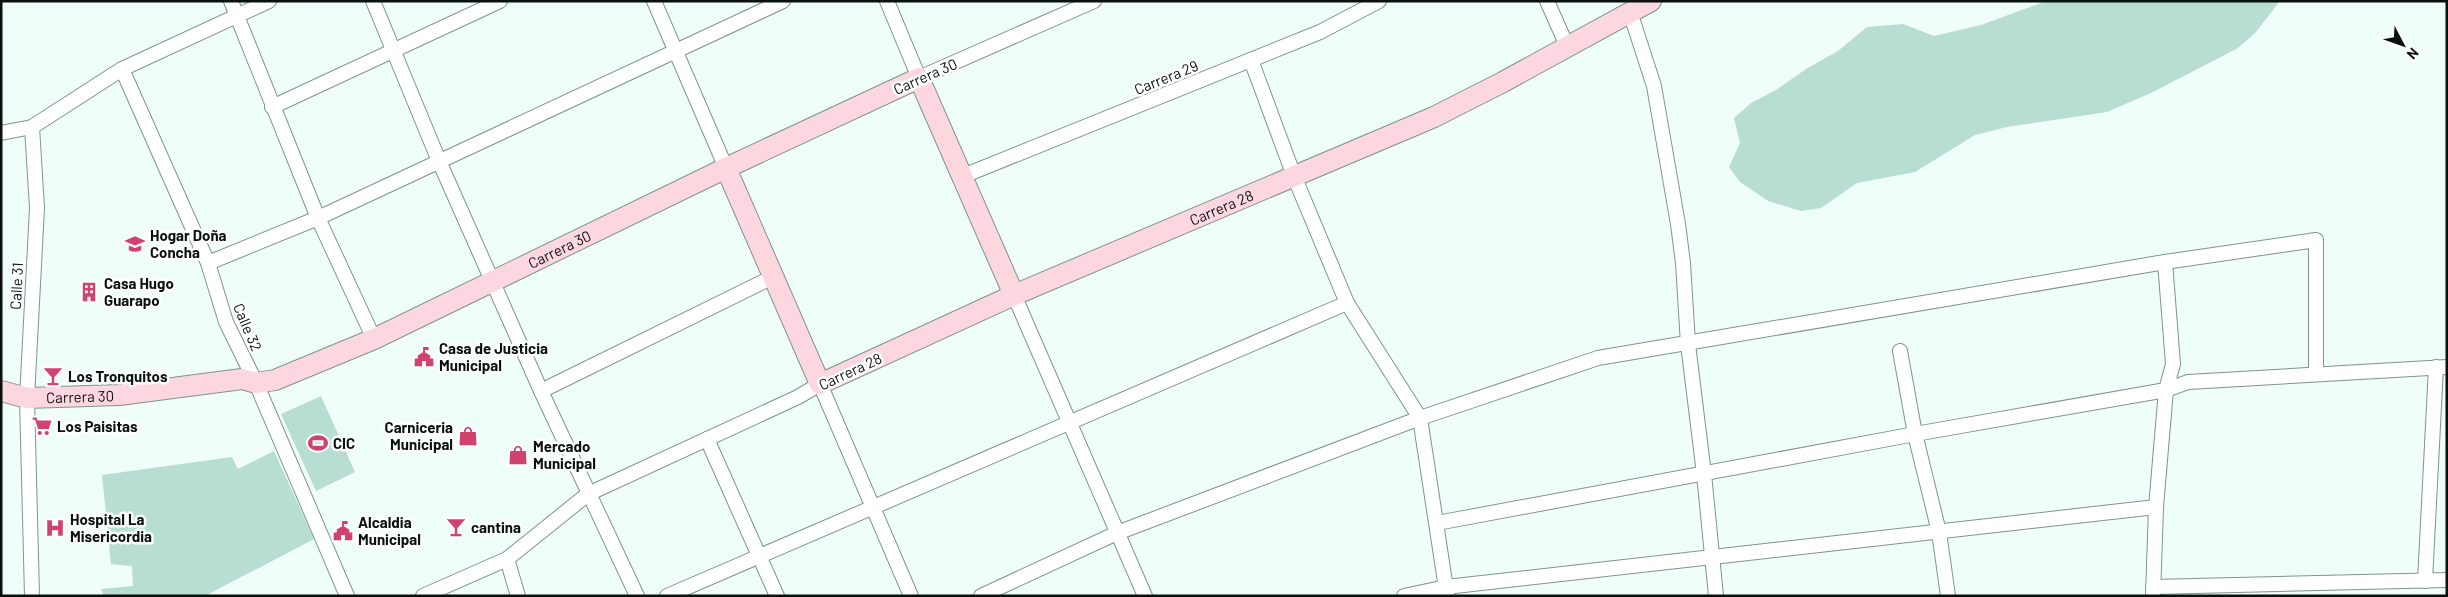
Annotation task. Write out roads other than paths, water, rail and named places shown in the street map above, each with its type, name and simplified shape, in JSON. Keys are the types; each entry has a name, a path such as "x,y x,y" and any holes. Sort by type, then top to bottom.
{"main road":[{"name":"Carrera 28","path":"820,384 1014,295 1434,117 1650,1"},
{"name":"Carrera 30","path":"1,391 27,398 118,395 242,379 256,382 275,380 374,339 726,168 919,78"},
{"path":"919,78 1014,295"},
{"path":"726,168 820,384"}],"street":[{"path":"231,1 318,218 374,339"},
{"path":"1,133 32,127 122,70 269,1"},
{"path":"373,1 439,161 588,494 637,596"},
{"path":"272,107 500,1"},
{"path":"654,1 726,168"},
{"path":"208,263 318,218 783,1"},
{"path":"886,1 919,78"},
{"name":"Carrera 30","path":"919,78 1094,1"},
{"name":"Carrera 29","path":"963,176 1320,32 1378,1"},
{"path":"1547,1 1567,46"},
{"path":"1630,12 1654,86 1678,224 1683,263 1688,344 1704,474 1716,596"},
{"path":"1251,60 1294,176 1347,303 1420,418 1447,591"},
{"name":"Calle 32","path":"122,70 208,263 226,322 256,382 347,596"},
{"name":"Calle 31","path":"32,127 37,208 27,398 32,596"},
{"path":"981,596 1117,533 1420,418 1598,358 2165,262 2316,240 2316,374"},
{"path":"2165,262 2173,364 2166,390 2156,508 2153,592 2447,580"},
{"path":"541,390 773,276"},
{"path":"1014,295 1145,596"},
{"path":"667,596 1347,303"},
{"path":"1900,351 1915,434 1940,532 1948,596"},
{"path":"1437,523 1915,434 2166,390 2188,382 2442,367 2425,581"},
{"path":"820,384 911,596"},
{"name":"Carrera 28","path":"424,596 439,593 507,559 588,494 798,397 820,384"},
{"path":"707,439 777,596"},
{"path":"1404,596 1712,557 2156,508"},
{"path":"507,559 518,596"}],"place":[{"name":"Hogar Doña Concha","path":"135,244"},
{"name":"Casa Hugo Guarapo","path":"89,292"},
{"name":"Casa de Justicia Municipal","path":"424,357"},
{"name":"Los Tronquitos","path":"53,376"},
{"name":"Los Paisitas","path":"42,426"},
{"name":"Carniceria Municipal","path":"468,436"},
{"name":"CIC","path":"318,443"},
{"name":"Mercado Municipal","path":"518,455"},
{"name":"cantina","path":"456,527"},
{"name":"Hospital La Misericordia","path":"55,528"},
{"name":"Alcaldia Municipal","path":"343,531"}]}
